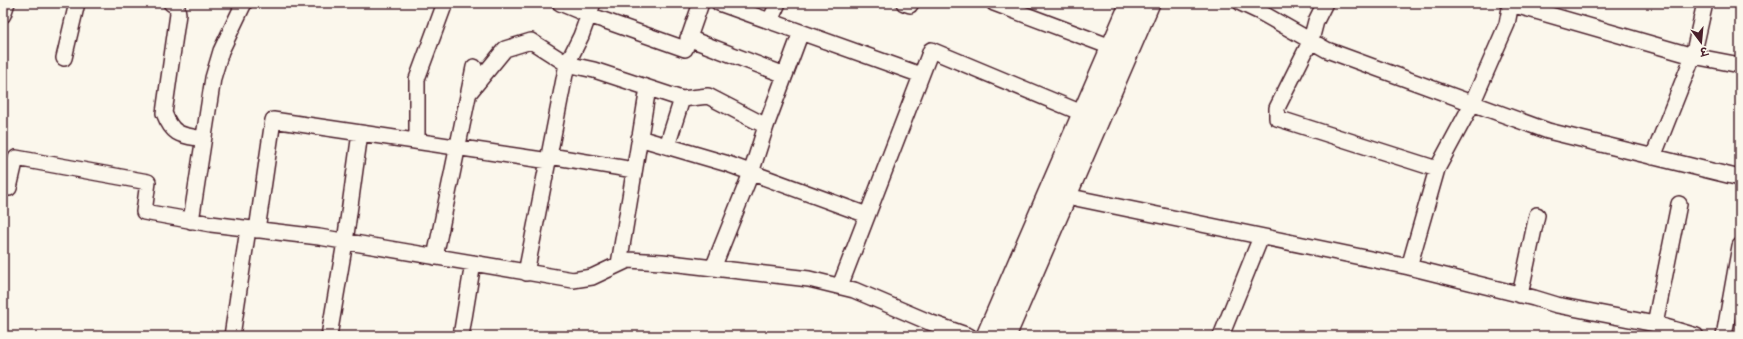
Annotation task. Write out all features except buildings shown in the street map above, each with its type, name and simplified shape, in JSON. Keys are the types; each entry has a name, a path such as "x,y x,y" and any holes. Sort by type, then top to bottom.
{"main road":[{"path":"986,336 1130,3"},
{"path":"1006,336 1150,3"}],"street":[{"path":"3,15 7,3"},
{"path":"64,58 77,3"},
{"path":"171,3 177,7 178,14 164,113 168,125 172,129 180,134 203,139"},
{"path":"191,220 213,78 221,51 244,3"},
{"path":"417,141 417,79 445,3"},
{"path":"560,3 591,9 685,49 701,3"},
{"path":"718,3 921,75"},
{"path":"770,21 778,3"},
{"path":"904,3 910,5 911,3"},
{"path":"994,3 1111,47"},
{"path":"1241,3 1328,50 1548,131 1740,178"},
{"path":"1325,3 1316,21 1311,40 1277,108 1276,118 1437,169"},
{"path":"1409,267 1437,169 1472,104 1507,24 1509,3 1694,56 1740,65"},
{"path":"1653,157 1694,56 1705,3"},
{"path":"526,272 550,159 567,64 581,36 591,9"},
{"path":"713,268 750,173 801,32"},
{"path":"688,38 785,75"},
{"path":"469,93 505,49 531,40 567,64 594,70 682,99 708,96 766,126"},
{"path":"840,286 931,50 1082,113"},
{"path":"435,257 474,67"},
{"path":"619,264 648,88"},
{"path":"667,146 682,99"},
{"path":"232,336 273,120 458,147 634,170"},
{"path":"329,336 345,242 360,133"},
{"path":"639,138 750,173 868,215"},
{"path":"3,187 9,188 16,158 148,182 144,212 345,242 574,280 592,277 628,260 662,262 809,279 854,290 929,322 969,336"},
{"path":"1066,196 1409,267 1520,295 1557,306 1655,324 1696,336"},
{"path":"1655,324 1679,204"},
{"path":"1520,295 1537,216"},
{"path":"1221,336 1261,237"},
{"path":"1724,336 1740,246"},
{"path":"461,336 473,263"}]}
